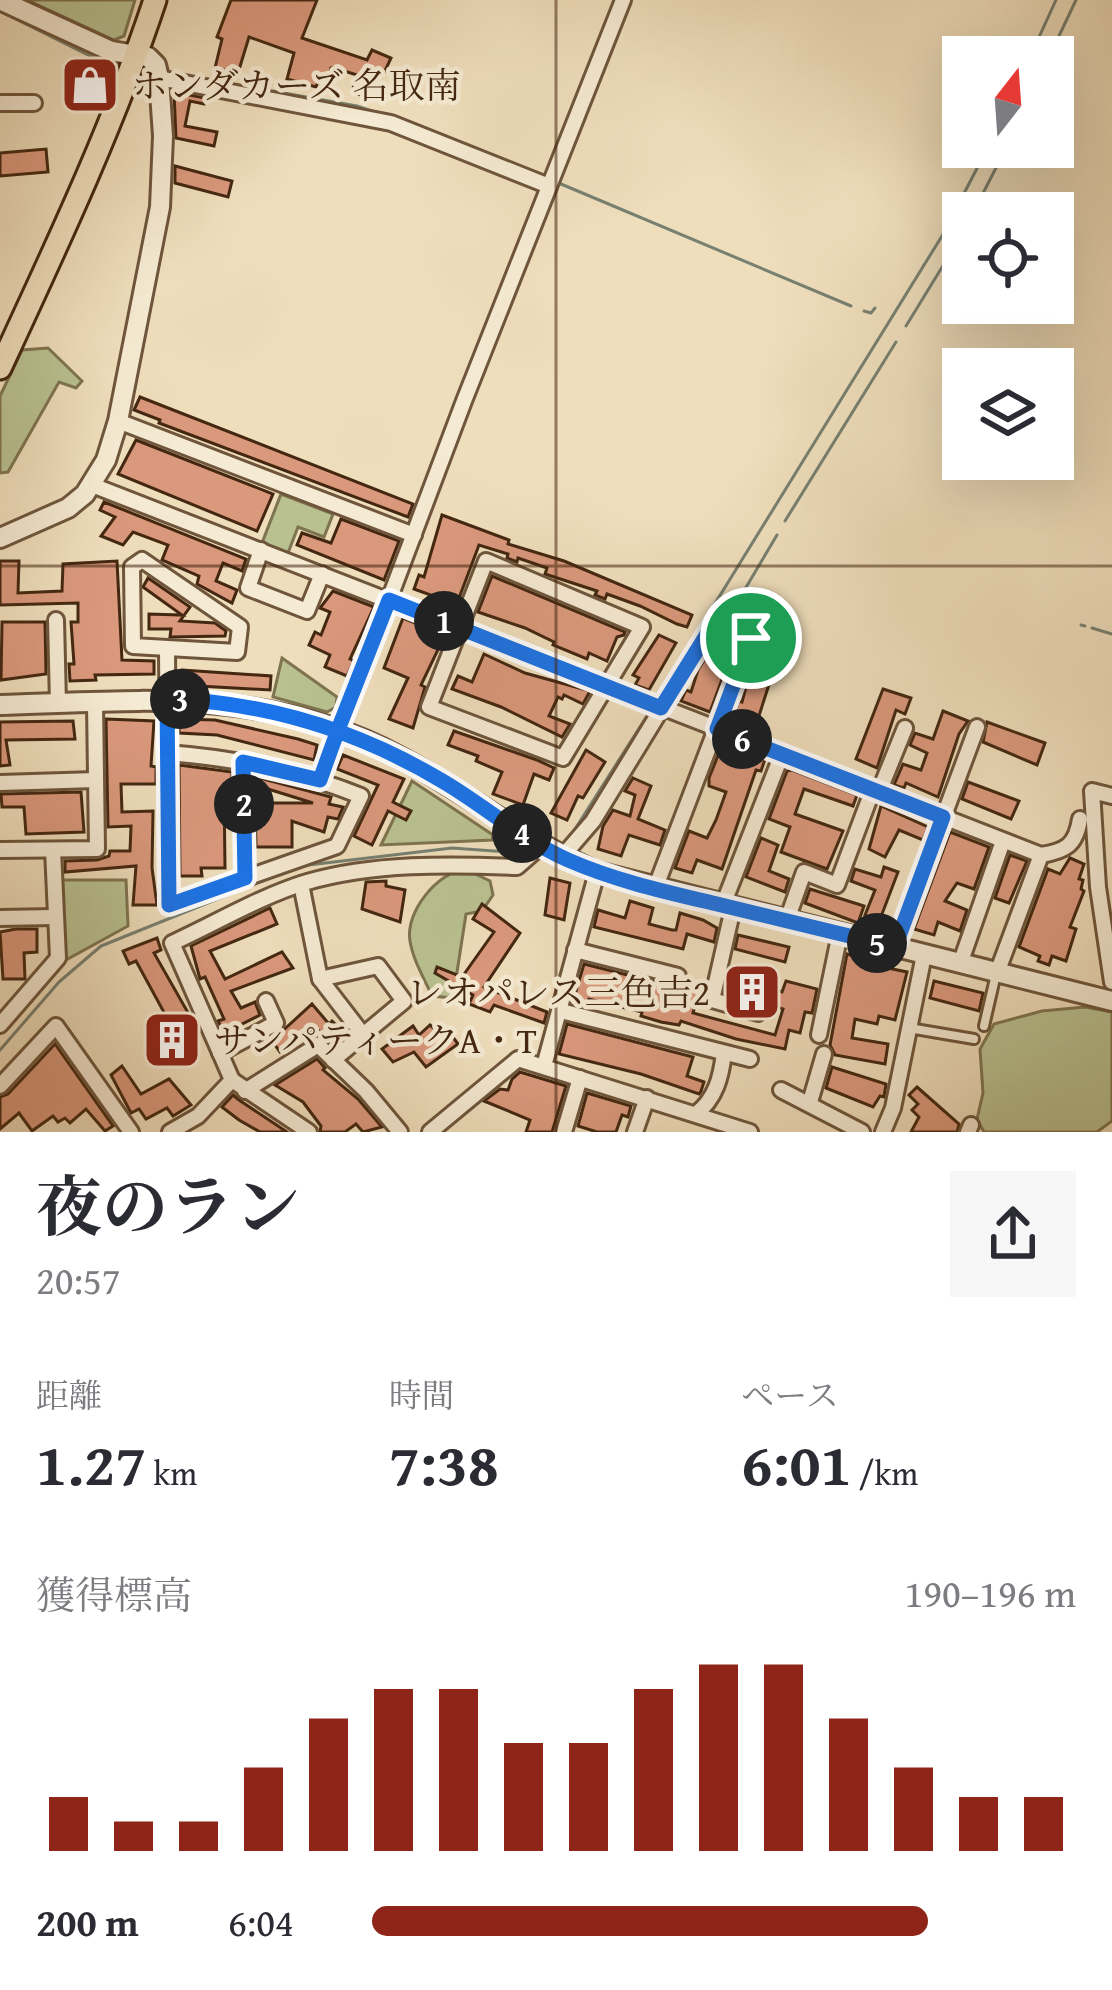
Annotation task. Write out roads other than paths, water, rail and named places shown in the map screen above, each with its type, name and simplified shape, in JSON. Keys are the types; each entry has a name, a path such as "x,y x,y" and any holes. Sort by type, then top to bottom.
{"main road":[{"path":"0,368 13,331 79,199 154,0"}],"street":[{"path":"0,0 111,51 148,58 156,65 159,78 163,136 160,207 106,460 92,485 68,508 0,538"},
{"path":"320,780 623,0"},
{"path":"159,78 391,123 549,186"},
{"path":"0,103 34,103"},
{"path":"118,421 414,535"},
{"path":"92,485 1041,855 1064,851 1072,844 1080,819"},
{"path":"262,550 248,588 307,611 322,574"},
{"path":"142,560 239,627 237,652 167,649 134,646 133,567 142,560"},
{"path":"486,561 642,627 610,687 563,758 429,707 486,561"},
{"path":"56,620 58,704"},
{"path":"562,857 593,821 656,706 714,623 751,638 655,890"},
{"path":"167,649 167,754 169,905 337,846 361,796 320,780 243,762 167,754"},
{"path":"0,706 167,699 260,709 338,730 416,766 541,846 597,872 1112,999"},
{"path":"0,850 97,849 94,703"},
{"path":"895,947 977,727"},
{"path":"787,920 804,872 837,885 905,728"},
{"path":"758,1013 712,1000 728,906 782,754"},
{"path":"243,762 245,878"},
{"path":"0,783 96,780"},
{"path":"1112,796 1092,791 1104,862 1112,982"},
{"path":"960,964 1003,841"},
{"path":"308,1131 238,1086 172,943 301,884 345,874 434,866 518,867 541,846"},
{"path":"0,1025 58,958 53,850"},
{"path":"997,973 1041,855"},
{"path":"544,1066 597,872"},
{"path":"301,884 320,979 364,1036"},
{"path":"0,918 54,917"},
{"path":"819,1036 840,934"},
{"path":"575,950 678,976"},
{"path":"883,1132 893,1108 924,955"},
{"path":"320,979 377,966 404,1001 333,1060"},
{"path":"220,1053 276,1023 266,1001"},
{"path":"0,1006 17,1006"},
{"path":"561,1011 750,1059"},
{"path":"0,1086 56,1026 131,1132"},
{"path":"170,1132 238,1086 318,1045 366,1090 400,1132"},
{"path":"696,1114 708,1104 718,1084 724,1053"},
{"path":"810,1102 824,1054"},
{"path":"430,1132 518,1059 749,1132"},
{"path":"563,1132 580,1078"},
{"path":"781,1090 862,1132"},
{"path":"635,1132 647,1099"}],"lane":[{"path":"984,1026 997,973"},
{"path":"908,1028 974,1039"}],"waterway":[{"path":"1040,36 1056,0"},
{"path":"1059,36 1076,0"},
{"path":"0,11 110,66"},
{"path":"171,73 357,106 386,116"},
{"path":"656,699 942,236 977,168"},
{"path":"984,192 996,168"},
{"path":"561,184 851,306"},
{"path":"906,326 942,267"},
{"path":"864,311 871,313 875,308"},
{"path":"785,521 896,342"},
{"path":"729,616 777,535"},
{"path":"1081,625 1085,626"},
{"path":"1092,628 1112,634"},
{"path":"570,837 652,708"},
{"path":"0,1050 59,982 101,946 300,866 452,848 508,852"}],"place":[{"name":"ホンダカーズ 名取南","path":"90,85"},
{"name":"レオパレス三色吉2","path":"752,992"},
{"name":"サンパティークA・T","path":"172,1040"}]}
